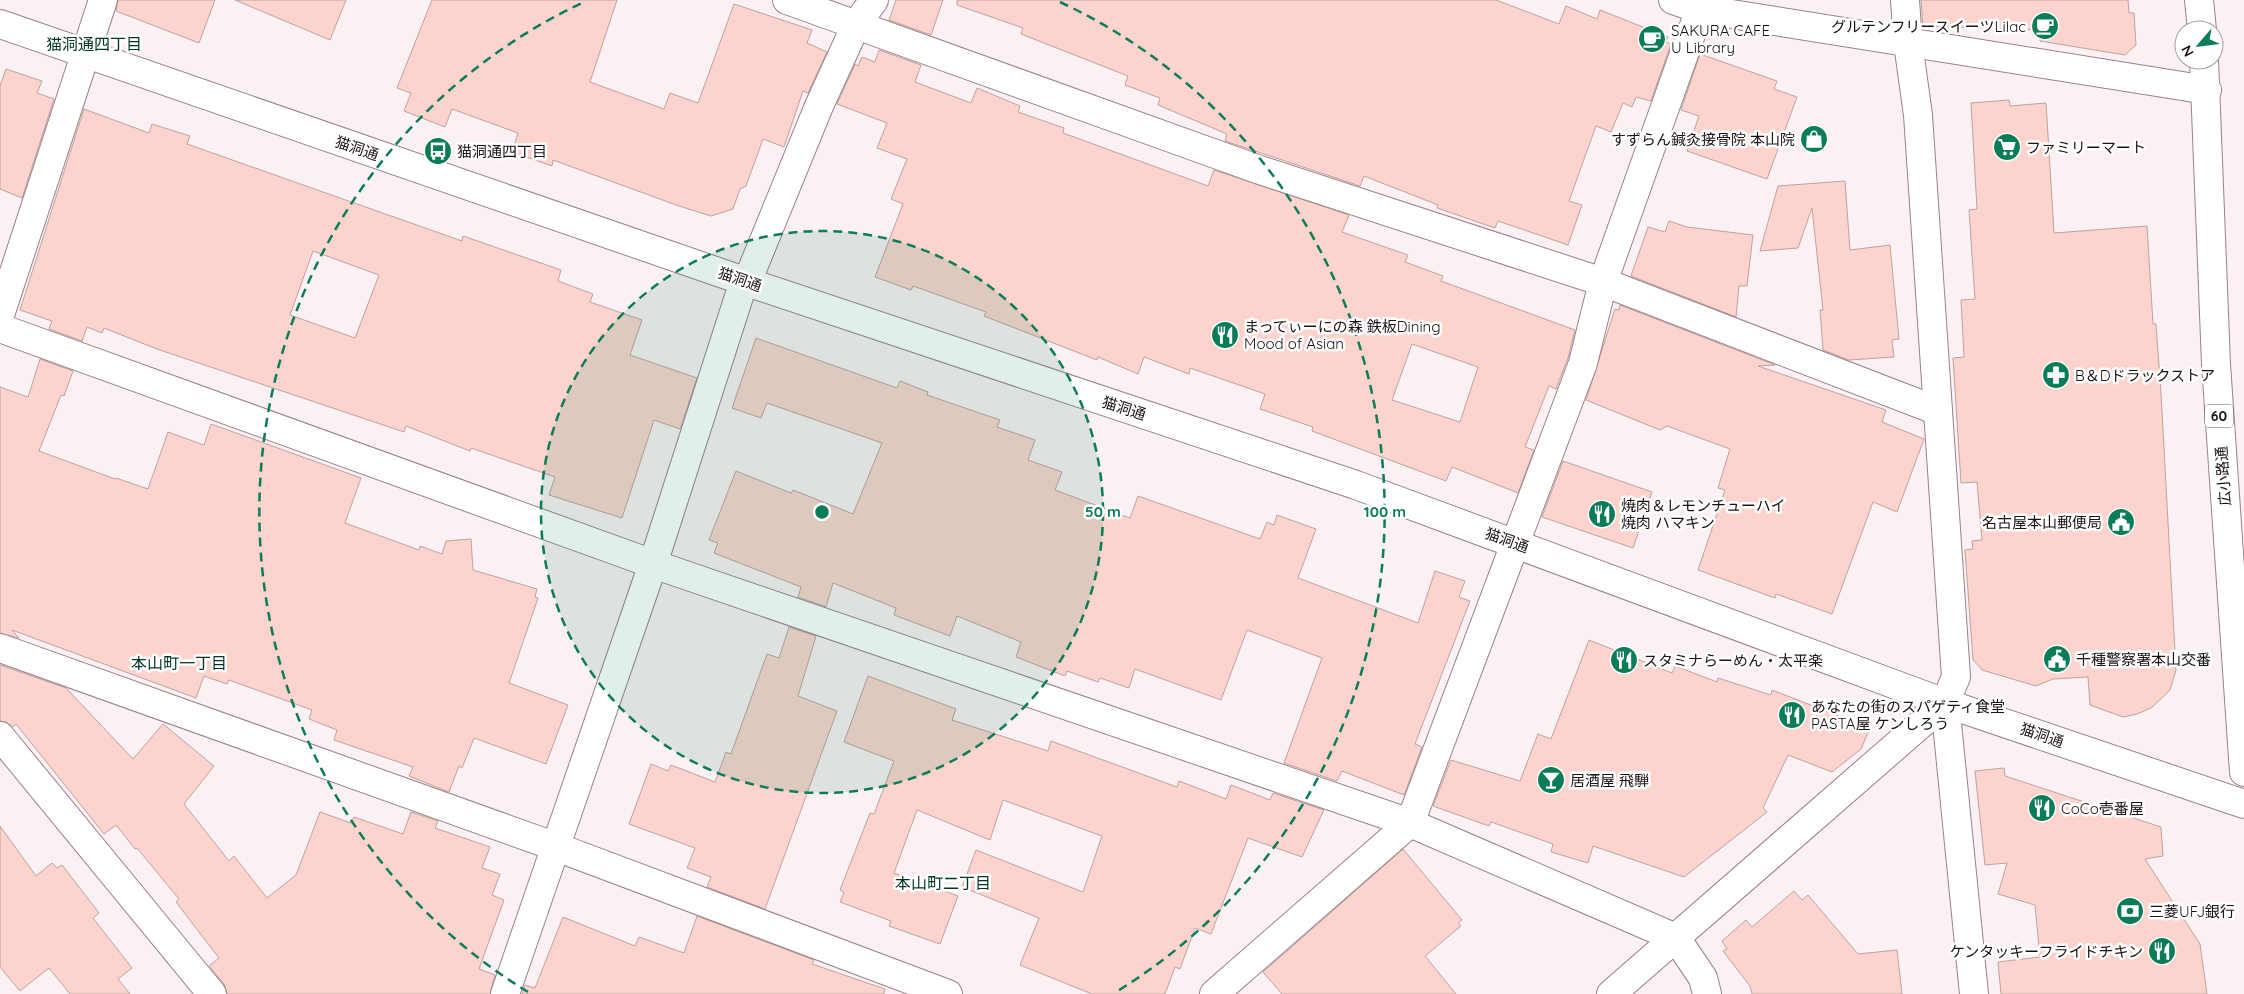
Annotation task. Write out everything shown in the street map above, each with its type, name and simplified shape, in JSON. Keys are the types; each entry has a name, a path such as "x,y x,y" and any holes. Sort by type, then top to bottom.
{"street":[{"path":"0,315 103,0"},
{"path":"787,0 1260,170 1603,282 1938,412"},
{"path":"504,994 653,564 746,282 819,106 856,24 874,0"},
{"path":"1673,0 1908,43 2206,90"},
{"path":"1611,994 1945,703 1956,677 1918,115 1908,43 1905,0"},
{"path":"2199,0 2201,20"},
{"path":"1214,994 1410,823 1584,363 1603,282 1697,5"},
{"name":"猫洞通","path":"0,24 746,282 1356,485 1945,703 2244,804"},
{"name":"広小路通","path":"2205,70 2216,364 2244,772"},
{"path":"0,328 653,564 1410,823 1676,938 1703,978 1707,994"},
{"path":"0,648 554,846 948,994"},
{"path":"1945,703 1974,994"},
{"path":"0,736 212,994"}],"building":[{"path":"118,0 215,0 199,43 116,11"},
{"path":"235,0 346,0 330,40"},
{"path":"432,0 617,0 590,82 664,109 670,93 698,103 734,4 812,30 807,43 827,52 808,93 803,91 784,147 763,139 746,186 740,189 733,209 711,216 553,160 552,166 512,152 518,133 452,109 445,127 404,111 411,93 397,88"},
{"path":"896,0 943,0 931,35 889,20"},
{"path":"957,0 1496,0 1559,24 1566,6 1597,19 1600,10 1668,37 1665,42 1671,44 1651,101 1636,97 1632,107 1623,103 1611,132 1596,126 1569,201 1582,205 1568,245 1498,221 1495,228 1437,208 1438,205 1364,176 1360,186 1225,141 1227,134 1158,105 1160,98 1125,85 1128,76 1021,34 1023,28 957,5"},
{"path":"1921,0 2128,0 2129,13 2134,13 2136,45 2125,55 2040,41 2039,30 1923,26"},
{"path":"879,50 921,65 915,82 971,103 977,88 1020,106 1018,112 1064,128 1063,133 1208,186 1214,170 1349,215 1342,232 1408,255 1405,262 1443,276 1441,281 1575,330 1568,358 1556,389 1549,386 1525,447 1534,450 1518,493 1452,467 1446,481 1312,431 1313,427 1260,409 1265,394 1190,368 1189,374 1144,357 1138,374 1098,357 1097,360 984,316 986,312 913,286 911,290 875,277 903,204 891,199 907,159 877,148 887,123 837,104 855,64 858,66 862,57 875,62","holes":["1412,344 1478,367 1460,422 1392,400"]},
{"path":"1700,54 1777,81 1774,89 1797,97 1767,179 1687,151 1699,116 1681,110"},
{"path":"6,69 42,81 37,93 54,99 22,198 0,189 0,86"},
{"path":"2009,100 2010,106 2046,103 2054,233 2147,226 2153,324 2156,324 2161,393 2176,670 2170,690 2151,708 2123,717 2090,705 2088,677 2053,679 2036,686 1982,670 1973,660 1965,550 1973,549 1972,541 1982,540 1977,482 1961,483 1953,358 1964,357 1961,300 1975,299 1969,210 1977,209 1971,103"},
{"path":"84,109 149,133 152,124 190,136 187,144 462,241 463,236 561,270 558,281 593,294 590,302 642,320 630,355 697,378 680,429 654,420 622,518 549,495 555,477 471,448 470,451 406,426 404,432 157,349 104,328 102,333 87,327 82,341 49,329 52,321 20,310","holes":["313,251 379,275 355,338 290,315"]},
{"path":"1845,181 1850,250 1890,245 1899,339 1892,340 1894,357 1849,360 1823,350 1820,310 1823,310 1812,208 1798,248 1760,251 1778,186"},
{"path":"1669,221 1687,227 1753,235 1747,286 1739,286 1736,317 1631,276 1648,227 1665,232"},
{"path":"1620,305 1775,365 1758,366 1886,410 1882,422 1924,439 1897,512 1873,502 1832,614 1776,594 1775,598 1698,570 1725,490 1718,488 1730,449 1667,426 1660,430 1586,400 1615,309 1619,310"},
{"path":"756,338 897,388 900,381 928,392 927,395 1000,420 997,427 1035,440 1028,460 1062,472 1055,490 1130,518 1138,496 1260,539 1267,522 1274,525 1277,515 1316,529 1298,578 1418,623 1435,571 1465,581 1459,597 1470,601 1415,744 1422,747 1404,795 1342,771 1337,781 1284,763 1322,658 1247,630 1221,700 1135,669 1129,688 1100,678 1098,682 1067,671 1065,676 1016,657 1021,642 957,616 950,636 894,615 896,608 833,583 826,607 798,597 801,587 714,553 718,543 709,540 736,471 791,493 793,490 853,514 882,443 767,403 761,418 732,408"},
{"path":"40,359 73,371 64,396 61,395 39,451 148,489 168,432 204,445 211,424 361,478 345,523 419,550 420,546 442,554 446,541 471,539 473,570 537,589 535,597 538,598 509,683 568,705 546,764 474,738 462,768 459,766 449,792 409,776 413,767 334,740 337,730 309,719 312,710 229,680 227,684 204,676 196,698 12,630 19,638 0,633 0,387 28,397"},
{"path":"1563,461 1652,492 1633,548 1542,517"},
{"path":"789,627 816,636 798,696 837,711 765,909 707,887 711,877 687,868 695,848 629,824 651,764 668,771 671,765 715,782 726,752 731,754 767,654 779,658"},
{"path":"1589,640 1672,673 1675,666 1717,682 1718,678 1771,695 1772,690 1870,728 1861,749 1832,772 1788,755 1763,808 1767,812 1684,877 1593,846 1588,863 1551,852 1553,844 1491,822 1489,826 1433,806 1451,760 1520,781 1538,734 1551,739"},
{"path":"0,665 66,688 133,759 163,724 214,766 184,804 229,861 234,856 267,898 296,875 320,812 351,823 354,817 403,834 411,812 438,821 435,828 490,847 482,868 500,874 492,895 504,900 479,969 495,975 490,994 227,994 224,984 209,966 219,958 176,902 179,899 137,848 135,849 116,825 104,834 16,724 13,727 6,722 0,721"},
{"path":"868,676 956,709 952,720 1048,751 1051,741 1177,787 1179,781 1226,799 1231,785 1270,800 1273,793 1324,810 1302,857 1248,838 1211,934 1195,928 1180,969 1175,967 1165,994 1092,994 1020,965 1039,918 962,887 976,850 1083,892 1102,836 1003,800 990,840 917,810 894,873 958,896 940,944 889,926 891,921 840,902 844,892 840,890 870,813 874,814 894,761 844,742"},
{"path":"2004,768 2005,776 2161,827 2163,856 2145,859 2200,944 2207,994 2001,994 1998,962 2040,957 2035,905 1998,894 2007,863 1985,865 1975,771"},
{"path":"0,826 36,876 52,863 57,868 62,865 99,913 93,918 132,968 118,979 130,994 70,994 49,968 20,991 0,967"},
{"path":"1403,849 1462,920 1458,923 1461,926 1425,956 1456,994 1282,994 1263,972"},
{"path":"1794,891 1802,900 1808,895 1858,954 1897,950 1902,994 1752,994 1750,986 1723,951 1727,949 1722,941 1746,920 1752,927"},
{"path":"697,916 814,960 812,964 885,989 884,994 522,994 525,985 535,988 563,917 635,946 639,937 684,953"}],"place":[{"name":"グルテンフリースイーツLilac","path":"2045,26"},
{"name":"SAKURA CAFE U Library","path":"1652,39"},
{"name":"すずらん鍼灸接骨院 本山院","path":"1814,139"},
{"name":"ファミリーマート","path":"2007,147"},
{"name":"猫洞通四丁目","path":"438,151"},
{"name":"まってぃーにの森 鉄板Dining Mood of Asian","path":"1225,335"},
{"name":"B＆Dドラックストア","path":"2056,375"},
{"name":"焼肉＆レモンチューハイ 焼肉 ハマキン","path":"1602,514"},
{"name":"名古屋本山郵便局","path":"2121,522"},
{"name":"千種警察署本山交番","path":"2057,659"},
{"name":"スタミナらーめん・太平楽","path":"1624,660"},
{"name":"あなたの街のスパゲティ食堂 PASTA屋 ケンしろう","path":"1792,715"},
{"name":"居酒屋 飛騨","path":"1551,780"},
{"name":"CoCo壱番屋","path":"2042,808"},
{"name":"三菱UFJ銀行","path":"2130,911"},
{"name":"ケンタッキーフライドチキン","path":"2162,951"}],"district":[{"name":"猫洞通四丁目","path":"94,44"},
{"name":"本山町一丁目","path":"179,663"},
{"name":"本山町二丁目","path":"943,883"}]}
